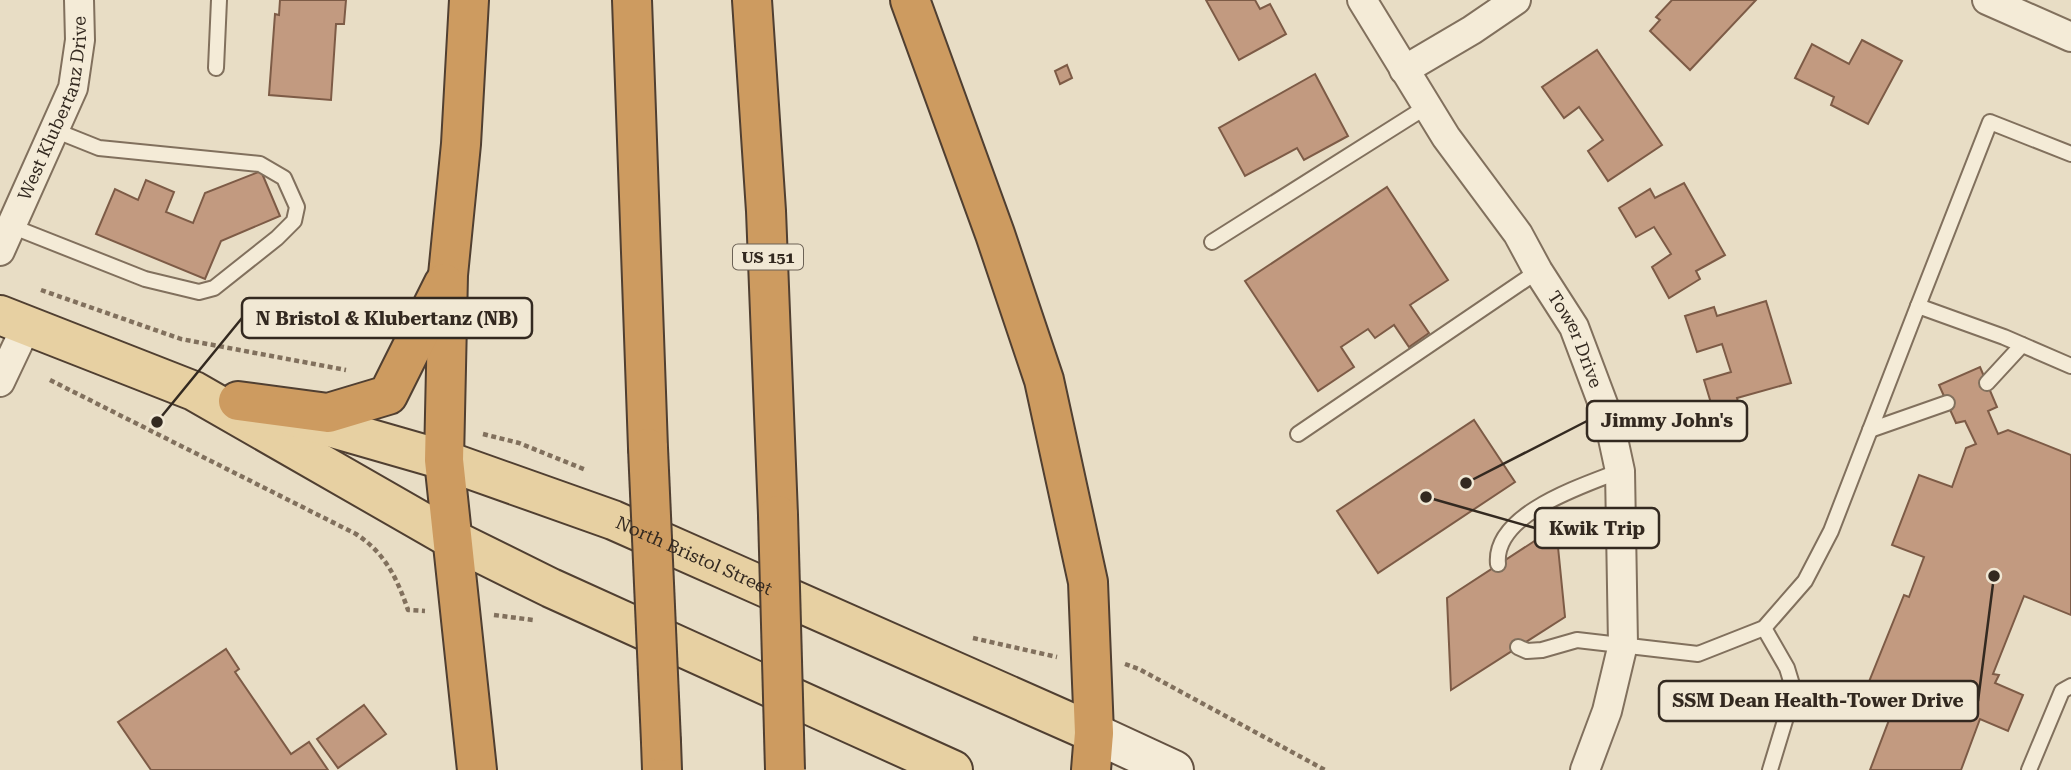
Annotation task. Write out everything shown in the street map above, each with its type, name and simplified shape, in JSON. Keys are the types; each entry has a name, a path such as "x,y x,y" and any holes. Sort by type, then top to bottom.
{"highway":[{"path":"469,0 461,144 448,275 444,460 478,770"},
{"path":"632,0 662,756"},
{"name":"US 151","path":"752,0 766,211 785,770"},
{"path":"909,0 995,234 1044,380 1088,582 1092,751"},
{"path":"238,401 328,413 388,395 448,275"}],"main road":[{"name":"North Bristol Street","path":"13,320 194,391 452,539 563,593 953,770"},
{"name":"North Bristol Street","path":"194,391 444,460 613,520 1092,751"}],"street":[{"name":"West Klubertanz Drive","path":"6,239 73,88 80,40 79,0"},
{"name":"Tower Drive","path":"1362,0 1426,107 1518,234 1574,327 1609,420 1620,471 1623,644 1606,711 1585,770"},
{"path":"1404,69 1472,30 1516,0"},
{"path":"1987,0 2071,37"},
{"path":"0,382 13,320"},
{"name":"North Bristol Street","path":"1092,751 1174,770"}],"lane":[{"path":"216,68 219,0"},
{"path":"1212,242 1426,107"},
{"path":"1518,647 1527,651 1542,650 1577,640 1698,654 1765,628 1805,581 1831,531 1990,122 2071,154"},
{"path":"6,239 199,292 214,288 295,221 297,207 284,177 260,164 99,148 54,130"},
{"path":"1298,434 1538,271"},
{"path":"1918,306 2071,366"},
{"path":"1987,383 2022,345"},
{"path":"1870,430 1947,403"},
{"path":"1499,564 1497,551 1504,535 1522,519 1551,499 1620,471"},
{"path":"1765,628 1787,668 1794,691 1770,770"},
{"path":"2029,770 2062,691 2071,686"}],"path":[{"path":"41,290 181,339"}],"building":[{"path":"280,0 346,0 344,24 336,24 331,100 269,95 275,14 279,15"},
{"path":"1206,0 1255,0 1260,9 1270,4 1286,34 1239,60"},
{"path":"1672,0 1756,0 1690,70 1650,31 1660,20 1656,17"},
{"path":"1862,40 1902,61 1868,124 1831,105 1834,97 1795,78 1812,44 1849,64"},
{"path":"1597,50 1662,145 1608,181 1588,151 1603,140 1579,107 1564,118 1542,87"},
{"path":"1067,65 1072,78 1060,84 1055,71"},
{"path":"1315,74 1348,136 1304,160 1297,148 1245,176 1219,128"},
{"path":"261,171 280,216 221,241 205,279 96,234 115,189 138,200 146,180 174,192 166,212 193,223 205,193"},
{"path":"1684,183 1725,255 1696,271 1700,279 1669,298 1652,267 1671,254 1654,227 1636,237 1619,208 1650,189 1655,198"},
{"path":"1387,187 1448,280 1410,305 1429,333 1409,347 1394,325 1375,338 1368,329 1341,347 1354,367 1318,391 1245,281"},
{"path":"1766,301 1791,383 1737,398 1739,405 1714,413 1704,380 1731,372 1722,344 1697,352 1685,316 1714,307 1717,316"},
{"path":"1980,367 1997,407 1988,411 1998,434 2008,430 2071,455 2071,615 2024,596 1993,674 1999,675 1995,683 2023,695 2008,731 1980,719 1961,770 1870,770 1889,720 1858,709 1904,595 1909,597 1924,557 1892,545 1919,475 1952,487 1966,448 1976,444 1965,421 1956,423 1939,385"},
{"path":"1474,420 1515,482 1378,573 1337,511"},
{"path":"1556,527 1565,617 1451,690 1447,598"},
{"path":"226,649 239,669 235,672 291,754 309,742 328,770 151,770 118,722"},
{"path":"364,705 386,734 338,768 317,739"}],"place":[{"name":"N Bristol & Klubertanz (NB)","path":"157,422"},
{"name":"Jimmy John's","path":"1466,483"},
{"name":"Kwik Trip","path":"1426,497"},
{"name":"SSM Dean Health-Tower Drive","path":"1994,576"}]}
